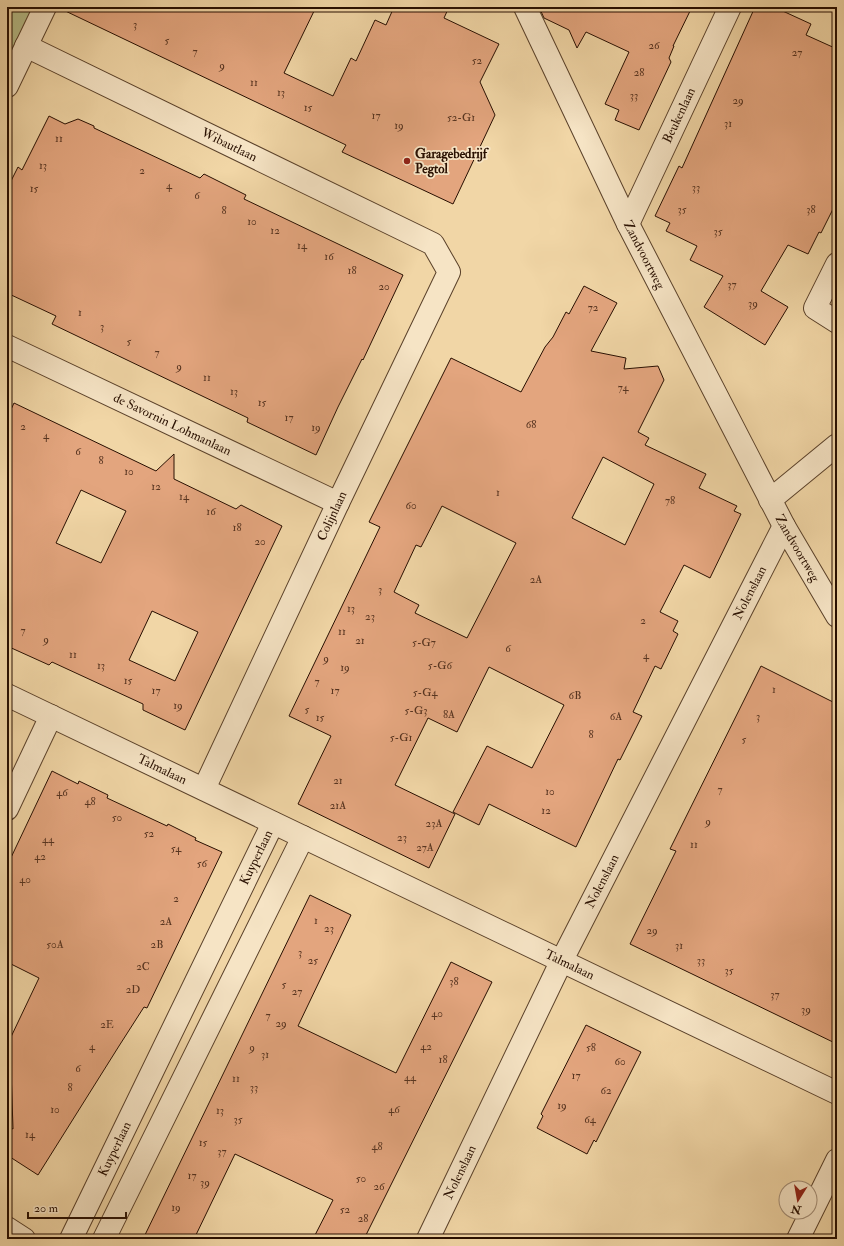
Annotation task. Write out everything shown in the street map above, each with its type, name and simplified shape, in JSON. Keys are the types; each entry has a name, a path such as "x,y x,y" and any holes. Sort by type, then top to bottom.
{"street":[{"path":"7,86 45,7"},
{"name":"Zandvoortweg","path":"525,7 628,224 770,500 837,616"},
{"name":"Beukenlaan","path":"628,224 730,7"},
{"name":"Wibautlaan","path":"26,46 432,244"},
{"name":"Colijnlaan","path":"204,789 448,272 432,244"},
{"path":"837,264 816,308 837,322"},
{"name":"de Savornin Lohmanlaan","path":"7,346 338,503"},
{"name":"Zandvoortweg","path":"770,500 837,445"},
{"name":"Nolenslaan","path":"428,1239 562,960 784,526"},
{"name":"Talmalaan","path":"7,695 273,823"},
{"path":"7,809 51,716"},
{"name":"Kuyperlaan","path":"71,1239 273,823 303,837"},
{"path":"104,1239 303,837"},
{"name":"Talmalaan","path":"303,837 837,1093"},
{"path":"798,1239 837,1160"},
{"path":"7,1228 24,1239"}],"green space":[{"path":"7,7 34,7 7,65"}],"building":[{"path":"57,7 316,7 284,73 333,96 351,58 356,61 375,20 386,25 394,7 449,7 444,18 499,44 480,82 495,115 453,204 342,152 346,145"},
{"path":"539,7 692,7 673,46 669,58 671,62 639,130 615,120 619,110 605,104 629,52 586,32 577,48 569,30 544,18"},
{"path":"755,7 774,7 811,24 806,35 837,49 837,201 821,233 819,232 808,254 788,245 761,291 788,307 765,345 704,307 723,276 690,260 697,246 666,231 670,223 655,216 679,166 682,168"},
{"path":"49,116 65,124 78,119 200,178 204,174 246,195 244,199 403,275 316,455 247,422 248,418 52,324 56,316 7,293 7,189 18,167 22,170"},
{"path":"584,286 617,303 591,351 626,358 624,369 658,366 664,380 638,432 649,438 645,445 706,474 699,488 737,506 734,511 741,514 710,578 684,565 660,612 678,621 673,631 678,634 661,669 655,666 633,712 642,716 620,760 618,759 576,847 489,804 479,825 453,812 487,746 532,768 564,705 489,667 457,732 428,718 395,785 455,814 429,868 298,804 331,736 289,716 380,527 369,522 451,358 521,392 566,312 569,314","holes":["603,457 654,484 625,545 572,518","442,506 516,543 467,638 415,613 419,605 394,592 416,545 421,547"]},
{"path":"14,403 156,471 174,454 174,479 236,509 241,505 282,526 185,730 143,710 143,704 52,662 49,665 7,646 7,418","holes":["81,490 126,511 101,563 56,543","152,611 198,632 175,681 129,660"]},
{"path":"761,666 837,704 837,1044 630,944 676,851 670,849"},
{"path":"52,771 78,784 79,781 108,795 107,798 167,826 168,824 196,838 195,840 222,852 147,1008 144,1007 38,1175 7,1155 7,1126 13,1129 10,1039 39,978 7,962 7,866"},
{"path":"310,895 351,915 298,1026 396,1073 451,962 492,982 364,1239 313,1239 333,1200 235,1154 194,1239 143,1239"},
{"path":"586,1025 641,1052 596,1142 594,1140 587,1154 537,1128 543,1116 541,1114"}],"place":[{"name":"Garagebedrijf Pegtol","path":"407,161"}]}
